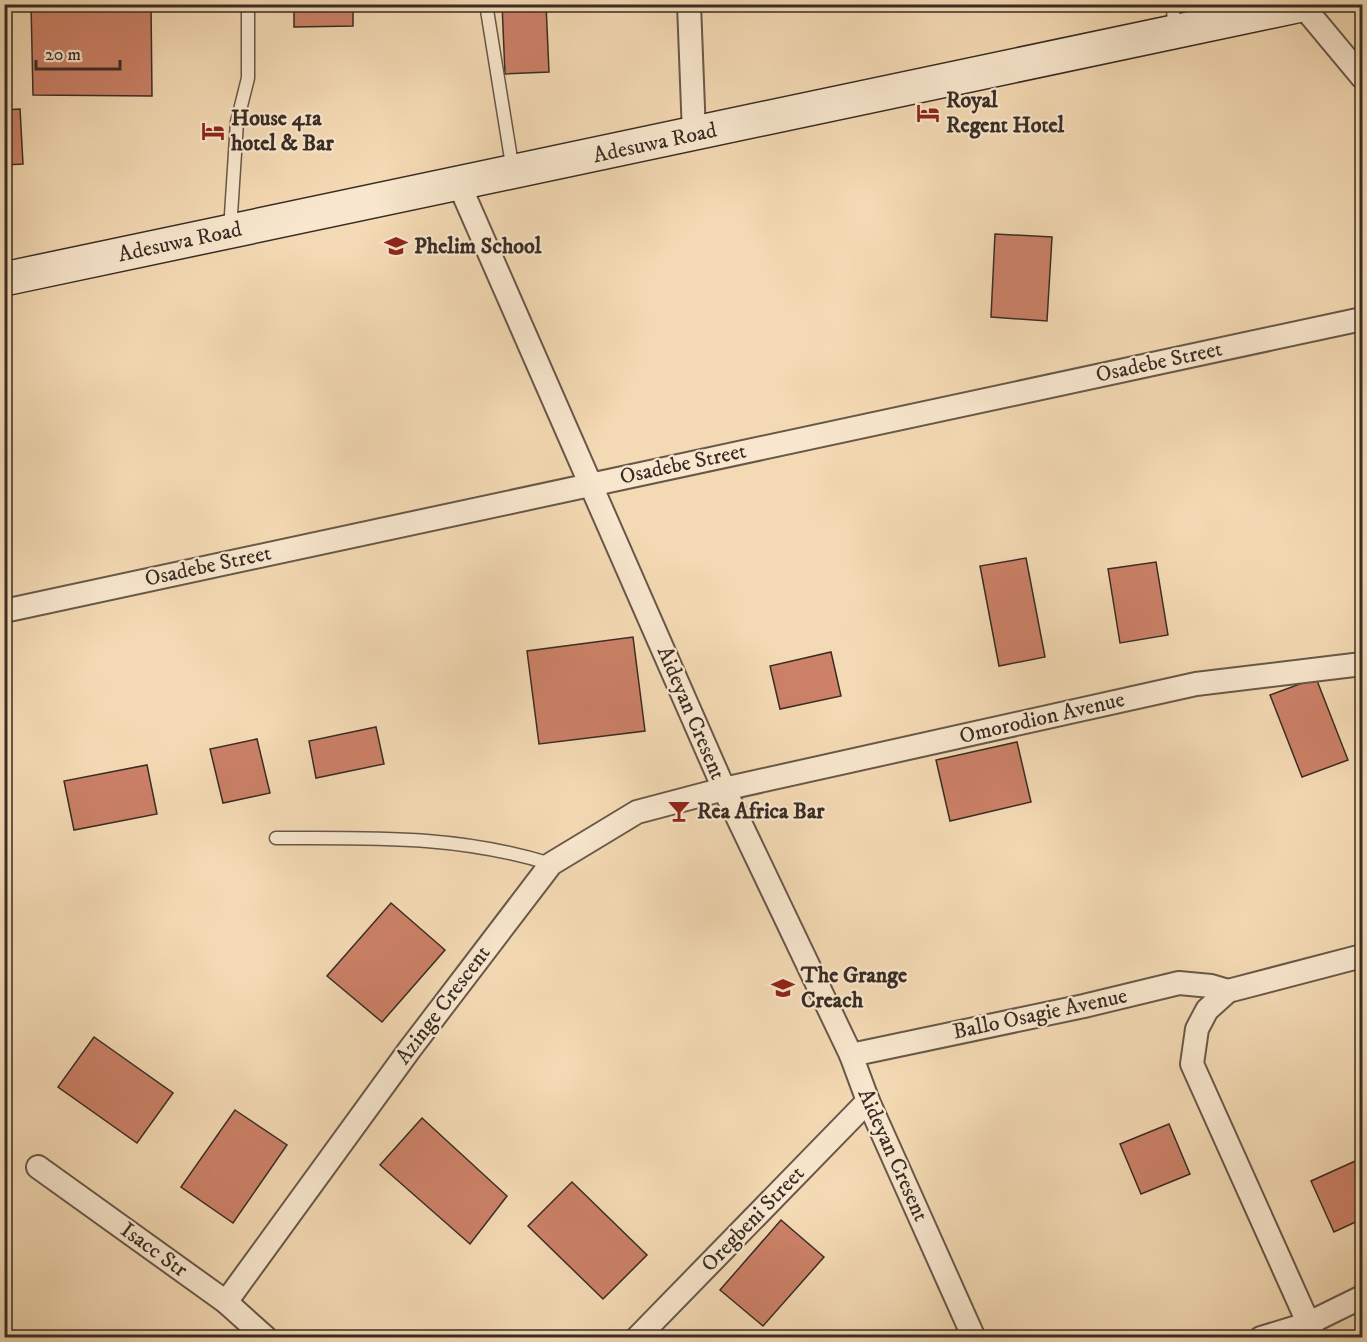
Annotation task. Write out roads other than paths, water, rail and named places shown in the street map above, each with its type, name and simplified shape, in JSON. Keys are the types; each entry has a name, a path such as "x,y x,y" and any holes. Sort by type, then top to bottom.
{"street":[{"path":"688,4 694,134"},
{"name":"Adesuwa Road","path":"4,279 694,134 1174,19 1304,5"},
{"path":"1304,5 1362,77"},
{"name":"Aideyan Cresent","path":"459,184 592,483 724,789 851,1055 868,1101 974,1338"},
{"name":"Osadebe Street","path":"4,611 1362,319"},
{"name":"Omorodion Avenue","path":"724,789 1196,684 1362,664"},
{"name":"Azinge Crescent","path":"226,1302 410,1049 551,864 637,812 724,789"},
{"name":"Ballo Osagie Avenue","path":"851,1055 1084,1006 1179,983 1211,986 1228,991 1362,956"},
{"path":"1228,991 1208,1010 1197,1029 1192,1064 1311,1331"},
{"name":"Oregbeni Street","path":"637,1338 868,1101"},
{"name":"Isacc Str","path":"38,1167 226,1302 266,1338"},
{"path":"1261,1338 1311,1331 1362,1297"}],"lane":[{"path":"230,231 237,122 248,78 248,4"},
{"path":"486,4 513,173"},
{"path":"276,838 449,841 515,852 551,864"}],"place":[{"name":"Royal Regent Hotel","path":"928,113"},
{"name":"House 41a hotel & Bar","path":"213,131"},
{"name":"Phelim School","path":"396,246"},
{"name":"Rea Africa Bar","path":"679,811"},
{"name":"The Grange Creach","path":"783,988"}]}
